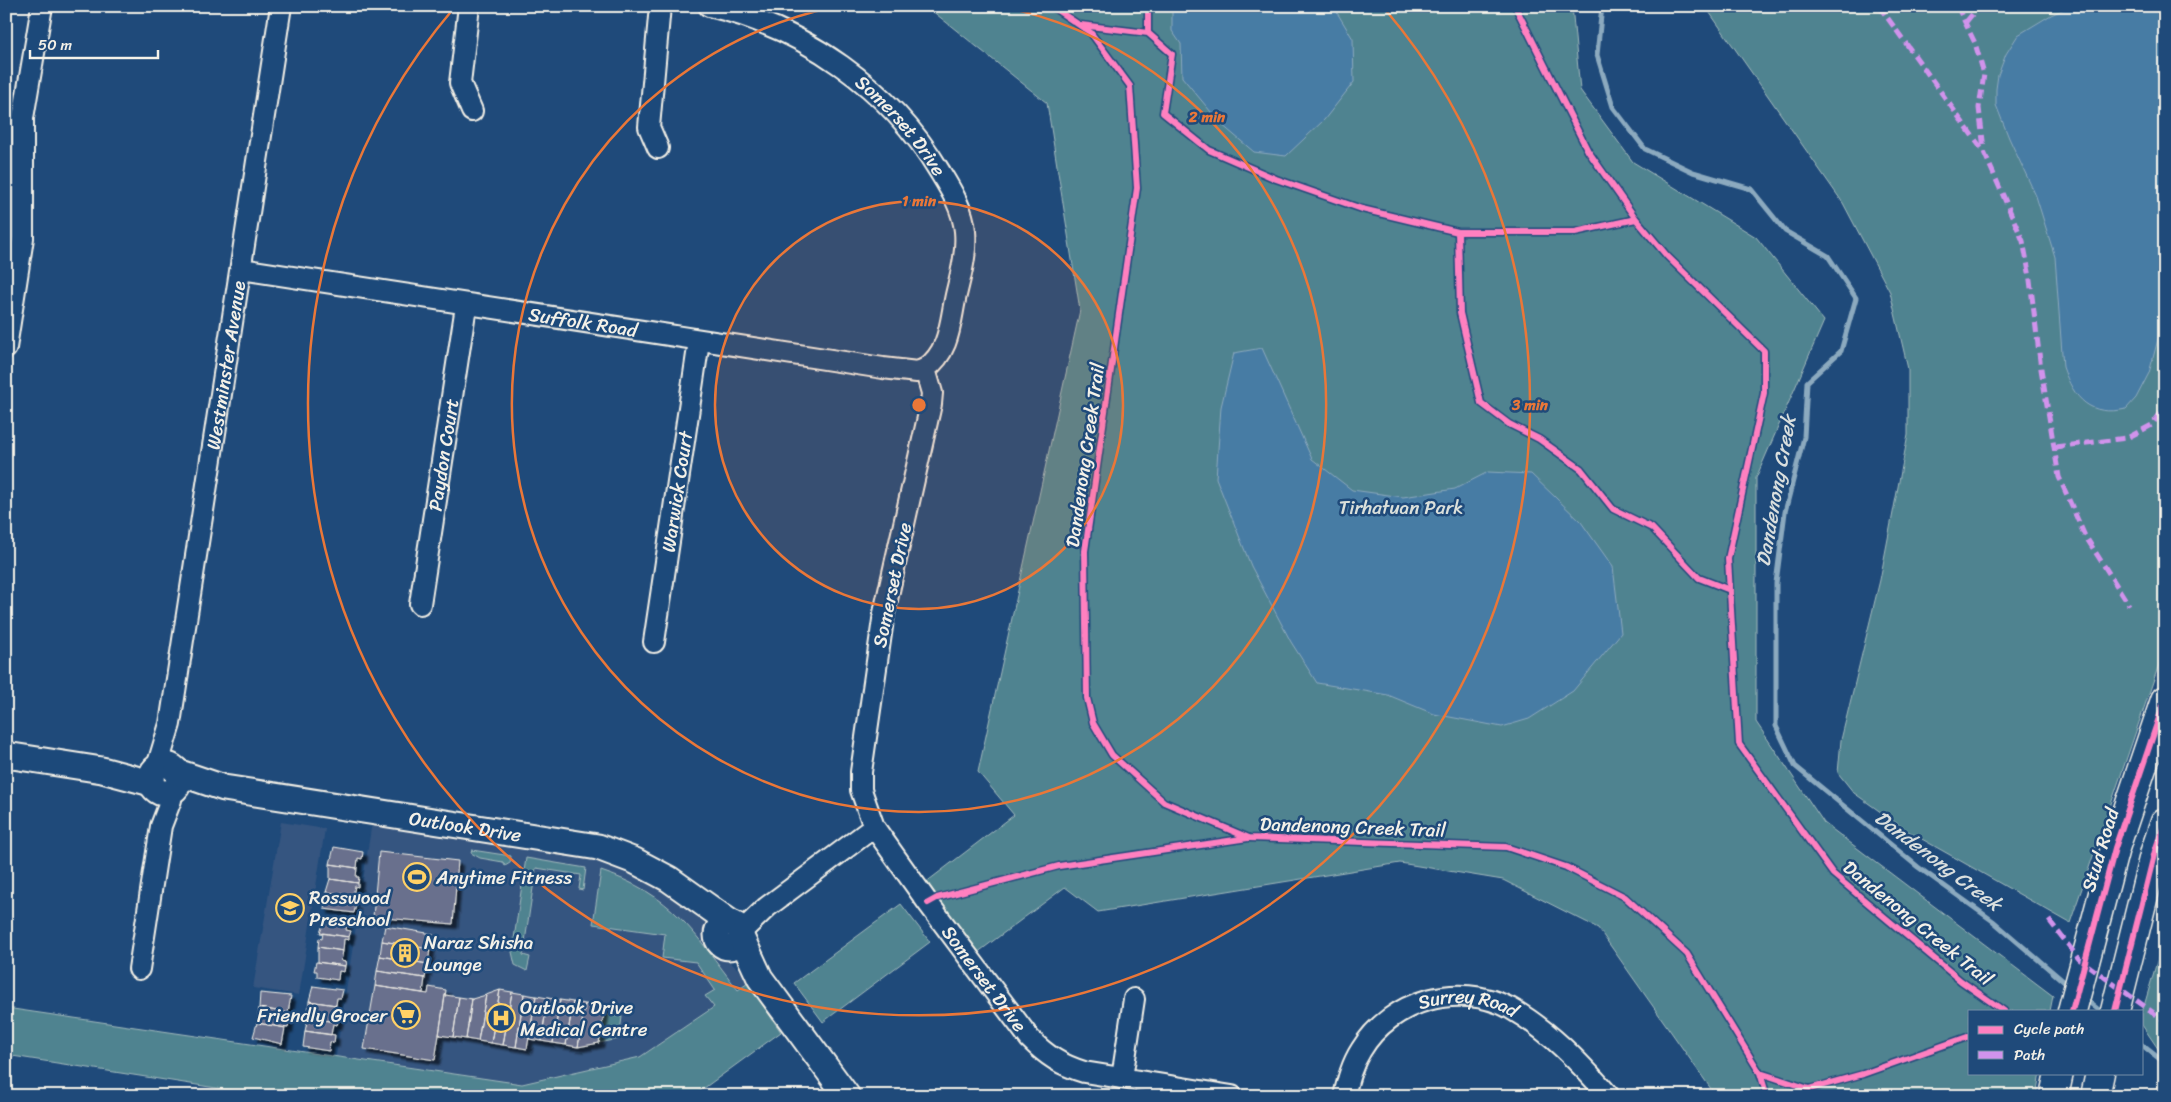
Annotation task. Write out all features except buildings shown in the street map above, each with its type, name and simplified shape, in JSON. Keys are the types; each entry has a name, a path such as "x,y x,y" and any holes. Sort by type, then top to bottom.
{"highway":[{"name":"Stud Road","path":"2072,1010 2118,839 2165,700"},
{"path":"2114,1010 2155,851 2165,822"},
{"path":"2054,1096 2059,1074"}],"street":[{"path":"6,348 23,118 42,6"},
{"name":"Westminster Avenue","path":"164,779 170,724 280,6"},
{"path":"469,6 460,83 472,111"},
{"path":"658,148 649,127 660,6"},
{"name":"Somerset Drive","path":"709,6 746,16 781,31 856,76 875,93 930,156 955,197 965,230 965,254 946,344 935,362 925,369 932,393 931,404 884,613 861,772 861,790 874,827 928,903 1040,1049 1064,1066 1084,1072 1232,1096"},
{"name":"Suffolk Road","path":"240,269 466,306 883,368 917,372 925,369"},
{"name":"Paydon Court","path":"420,604 466,306"},
{"name":"Warwick Court","path":"654,642 699,340"},
{"name":"Outlook Drive","path":"6,755 598,846 635,861 669,879 695,897 732,933 760,978 846,1096"},
{"path":"138,968 161,826 164,779"},
{"path":"732,933 874,827"},
{"name":"Surrey Road","path":"1344,1096 1353,1065 1361,1049 1387,1020 1414,1004 1452,995 1479,997 1495,1002 1528,1019 1555,1040 1609,1096"},
{"path":"1122,1078 1134,999"}],"shaded area":[{"path":"1172,6 1333,6 1353,39 1354,82 1324,120 1286,156 1254,152 1221,124 1182,77 1181,44 1172,31"},
{"path":"2071,6 2165,6 2165,313 2149,373 2136,398 2126,409 2113,411 2093,408 2085,403 2072,388 2067,378 2063,367 2055,257 2036,196 1996,105 1998,75 2006,54 2018,35 2051,15"},
{"path":"1262,348 1312,459 1352,490 1403,497 1455,489 1488,472 1531,474 1581,522 1613,567 1621,633 1573,691 1529,719 1502,727 1434,714 1388,695 1317,683 1291,642 1251,566 1216,478 1221,407 1234,353"},
{"name":"Rosswood Preschool","path":"281,822 325,829 299,995 253,988"},
{"path":"372,822 587,856 619,865 677,897 694,915 704,921 710,928 715,946 726,959 745,975 748,983 640,1057 522,1084 336,1056"}],"green space":[{"name":"Tirhatuan Park","path":"926,6 1572,6 1580,90 1633,162 1756,237 1824,321 1756,478 1756,722 1824,823 2053,996 2050,1010 1968,1010 1968,1074 2040,1074 2036,1096 1716,1096 1598,928 1503,880 1400,863 1098,912 1065,887 977,953 925,883 1014,815 978,772 1080,310 1047,103"},
{"path":"1705,6 2165,6 2165,647 2070,923 1906,830 1854,793 1838,773 1841,740 1880,580 1908,435 1908,369 1890,292 1843,203"},
{"path":"472,850 511,856 510,863 505,866 503,862 480,858 471,853"},
{"path":"526,858 586,868 583,890 579,889 581,875 536,868 523,955 530,957 527,971 515,965 512,952"},
{"path":"601,871 626,881 665,904 694,933 738,990 748,983 781,1032 696,1094 689,1096 267,1096 6,1055 6,1008 522,1084 640,1057 714,1007 705,996 715,990 696,962 662,958 665,934 593,924"},
{"path":"901,904 930,942 823,1022 794,983"},
{"path":"2165,934 2165,1059 2144,1028 2143,1010"},
{"path":"603,1014 622,1017 619,1039 599,1043"}],"waterway":[{"name":"Dandenong Creek","path":"1602,6 1597,55 1613,107 1645,149 1693,172 1751,189 1785,231 1828,256 1856,298 1841,351 1807,382 1804,437 1785,512 1776,583 1776,726 1795,766 1918,867 1993,921 2069,986"},
{"name":"Dandenong Creek","path":"2084,998 2099,1010"},
{"name":"Dandenong Creek","path":"2144,1047 2165,1063"}],"marked path":[{"path":"1879,6 1984,152 2023,241 2029,272 2041,369 2059,477 2084,534 2129,605"},
{"path":"1957,6 1975,43 1984,74 1979,108 1984,149"},
{"path":"1966,22 1979,6"},
{"path":"2055,447 2127,438 2152,425 2165,407"},
{"path":"2049,920 2079,959 2165,1021"}],"cycle path":[{"name":"Dandenong Creek Trail","path":"1051,6 1091,33 1130,86 1137,188 1085,551 1087,698 1093,723 1112,755 1164,802 1249,838 1506,847 1566,867 1625,897 1687,954 1760,1073 1767,1096"},
{"path":"1148,6 1148,33 1172,54 1163,113 1209,150 1276,179 1362,209 1458,232 1575,232 1636,219"},
{"name":"Dandenong Creek Trail","path":"1515,6 1588,151 1636,219 1667,256 1764,351 1764,393 1728,559 1739,744 1833,874 1961,981 2003,1010"},
{"path":"1081,25 1148,33"},
{"path":"1458,232 1460,313 1481,403 1509,424 1539,439 1581,469 1613,509 1652,528 1699,578 1730,590"},
{"path":"2072,1010 2115,848 2165,700"},
{"path":"2115,1010 2155,851 2165,822"},
{"path":"928,903 937,898 1059,866 1248,838"},
{"path":"1760,1073 1809,1089 1863,1074 1968,1037"}],"place":[{"name":"Anytime Fitness","path":"417,877"},
{"name":"Rosswood Preschool","path":"290,908"},
{"name":"Naraz Shisha Lounge","path":"405,953"},
{"name":"Friendly Grocer","path":"406,1015"},
{"name":"Outlook Drive Medical Centre","path":"501,1018"}]}
